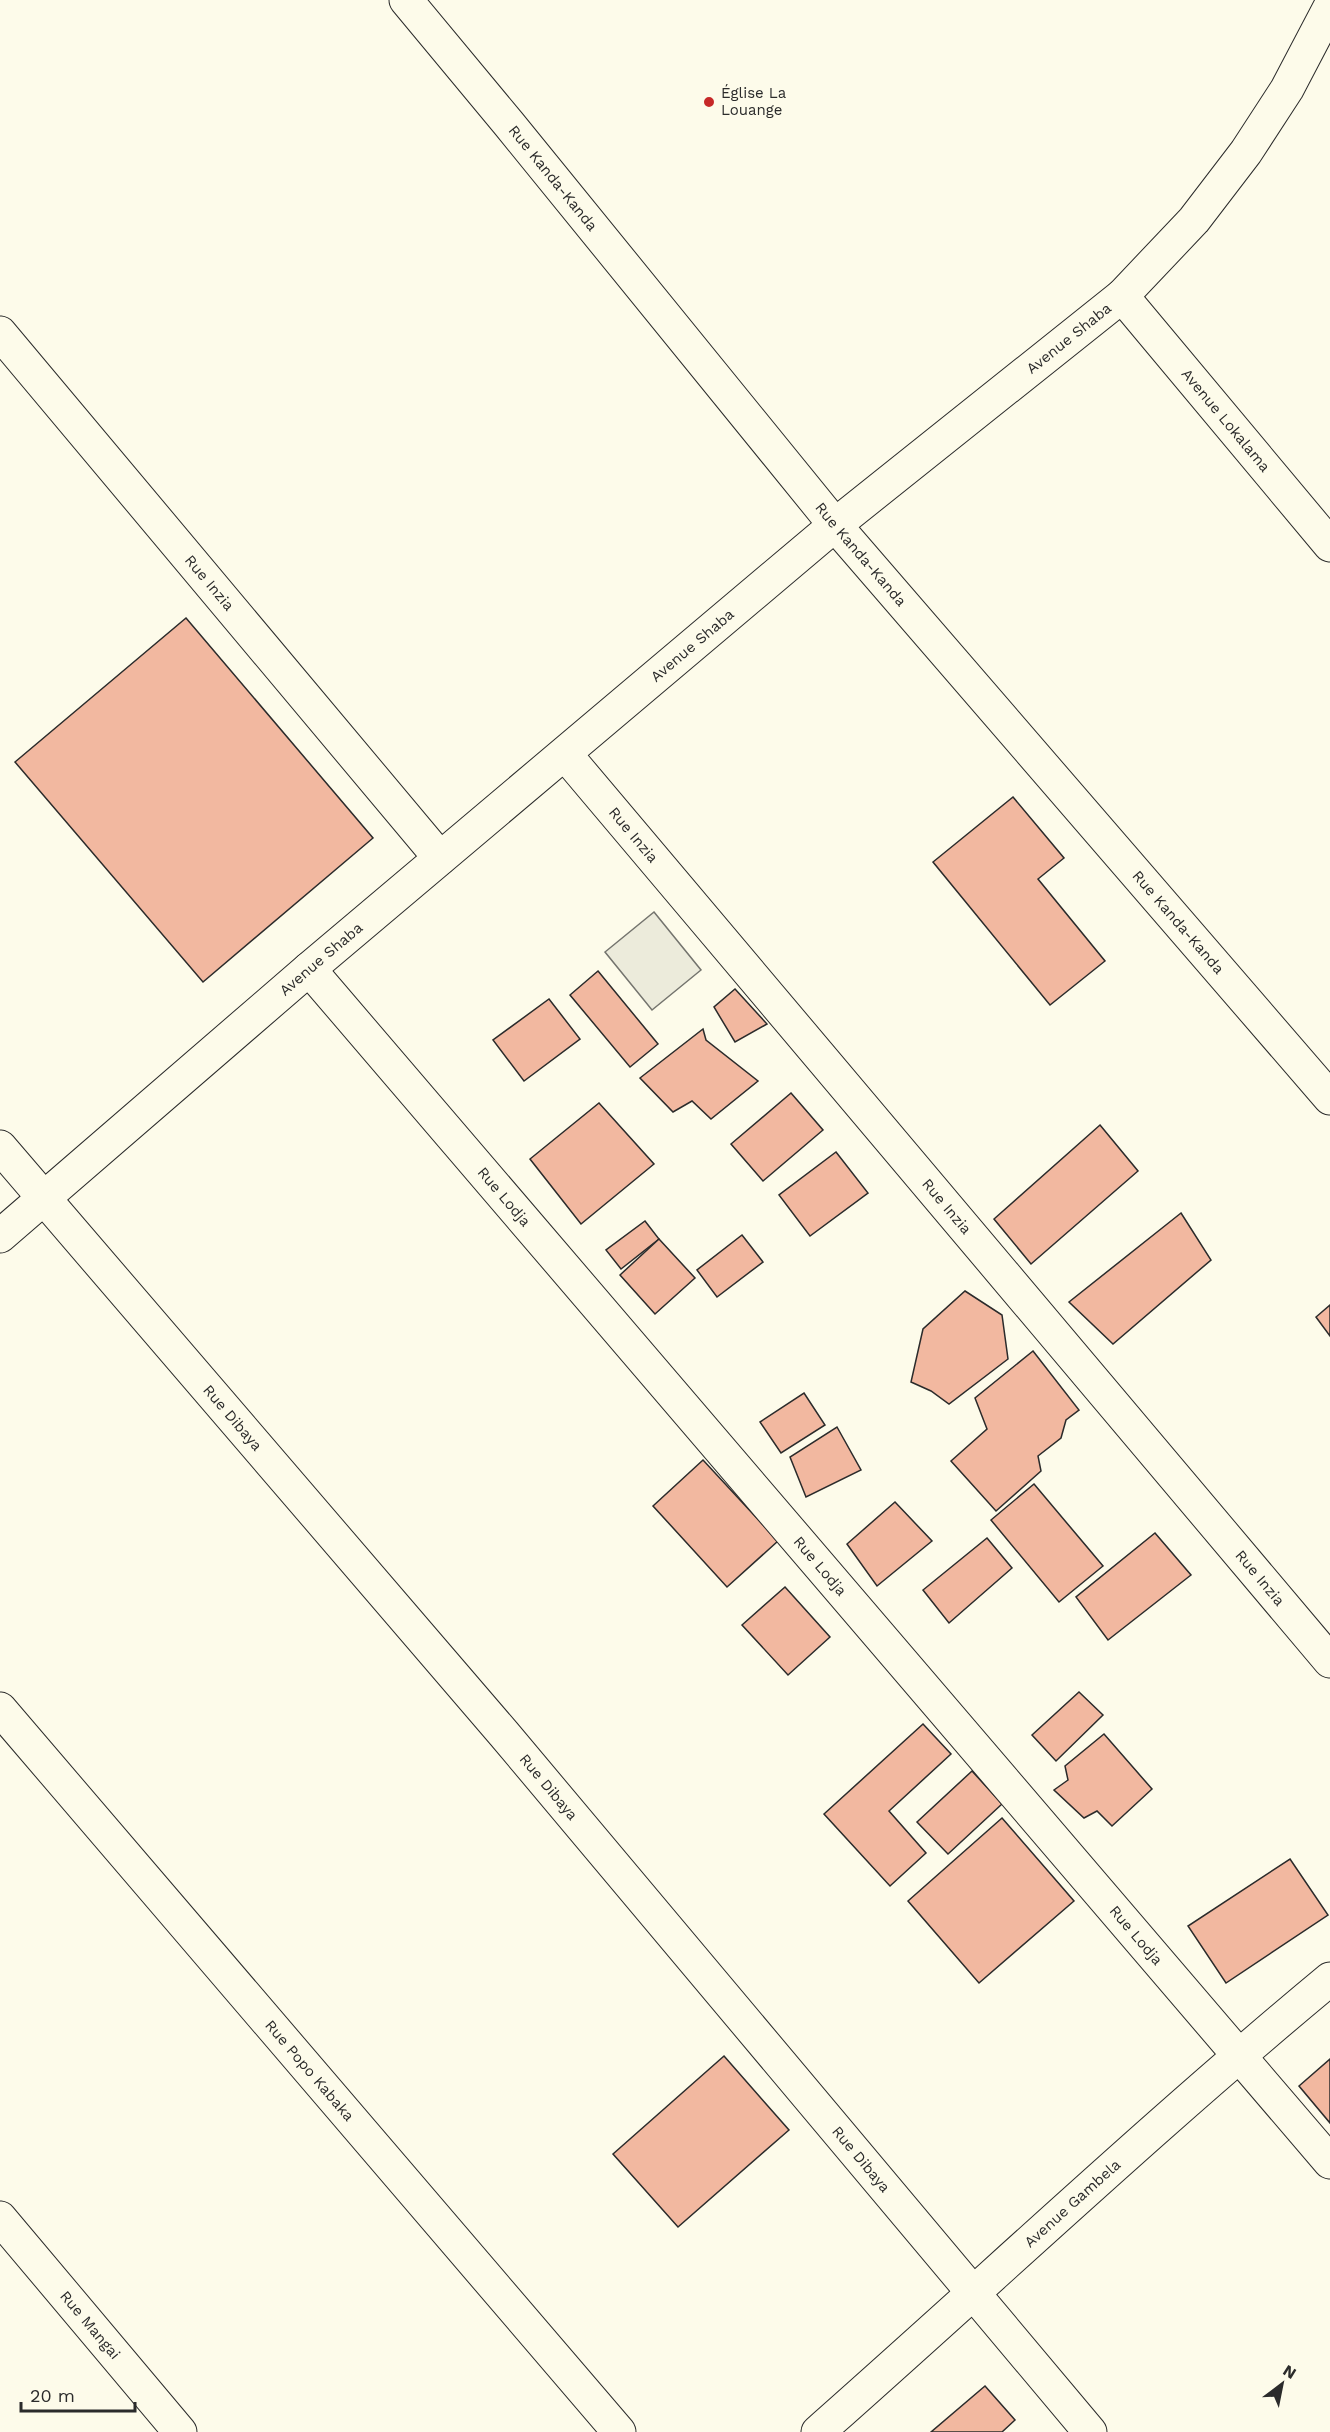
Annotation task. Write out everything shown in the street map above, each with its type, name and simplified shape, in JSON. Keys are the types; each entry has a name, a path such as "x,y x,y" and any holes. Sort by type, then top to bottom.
{"street":[{"name":"Rue Kanda-Kanda","path":"406,0 835,525 1330,1098"},
{"name":"Avenue Shaba","path":"0,1236 309,969 835,525 1122,296 1194,220 1246,152 1287,89 1330,7"},
{"name":"Avenue Lokalama","path":"1122,296 1330,545"},
{"name":"Rue Inzia","path":"0,333 440,858"},
{"name":"Rue Inzia","path":"565,754 1330,1661"},
{"name":"Rue Lodja","path":"309,969 1330,2162"},
{"name":"Rue Dibaya","path":"0,1147 497,1726 1090,2432"},
{"name":"Rue Popo Kabaka","path":"0,1709 619,2432"},
{"name":"Avenue Gambela","path":"818,2432 975,2294 1239,2054 1330,1979"},
{"name":"Rue Mangai","path":"0,2218 180,2432"}],"shaded area":[{"path":"654,912 701,970 652,1010 605,952"}],"building":[{"path":"186,618 373,838 203,982 15,762"},
{"path":"1013,797 1064,858 1038,879 1105,961 1050,1005 933,862"},
{"path":"598,971 658,1044 630,1067 570,995"},
{"path":"735,989 767,1024 735,1042 714,1007"},
{"path":"549,999 580,1039 524,1081 493,1040"},
{"path":"703,1029 706,1040 758,1081 711,1119 692,1101 673,1112 640,1078"},
{"path":"791,1093 823,1130 763,1181 731,1144"},
{"path":"599,1103 654,1164 581,1224 530,1159"},
{"path":"1100,1125 1138,1171 1031,1264 994,1219"},
{"path":"836,1152 868,1193 810,1236 779,1195"},
{"path":"1181,1213 1211,1260 1113,1344 1069,1302"},
{"path":"645,1221 659,1239 621,1269 606,1250"},
{"path":"742,1235 763,1262 717,1297 697,1270"},
{"path":"659,1239 695,1278 655,1314 620,1275"},
{"path":"965,1291 1002,1315 1008,1359 949,1404 931,1391 911,1382 923,1329"},
{"path":"1330,1305 1330,1336 1316,1317"},
{"path":"1033,1351 1079,1410 1066,1420 1061,1438 1038,1456 1041,1471 996,1511 951,1461 987,1429 975,1398"},
{"path":"804,1393 825,1425 781,1453 760,1422"},
{"path":"837,1427 861,1470 806,1497 790,1457"},
{"path":"703,1460 778,1541 727,1587 653,1506"},
{"path":"1034,1484 1103,1566 1059,1602 991,1520"},
{"path":"895,1502 932,1541 877,1586 847,1544"},
{"path":"1155,1533 1191,1575 1108,1640 1076,1597"},
{"path":"987,1538 1012,1568 949,1623 923,1590"},
{"path":"785,1587 830,1637 788,1675 742,1625"},
{"path":"1079,1692 1103,1715 1056,1761 1032,1735"},
{"path":"923,1724 951,1754 889,1811 926,1853 890,1886 824,1814"},
{"path":"1104,1734 1152,1789 1112,1826 1097,1811 1084,1818 1054,1790 1068,1780 1065,1766"},
{"path":"972,1771 1002,1804 948,1854 917,1822"},
{"path":"1002,1818 1074,1901 979,1983 908,1901"},
{"path":"1290,1859 1328,1915 1226,1983 1188,1926"},
{"path":"724,2056 789,2130 678,2227 613,2154"},
{"path":"1330,2059 1330,2123 1299,2086"},
{"path":"985,2386 1015,2420 1002,2432 931,2432"}],"place":[{"name":"Église La Louange","path":"709,102"}]}
